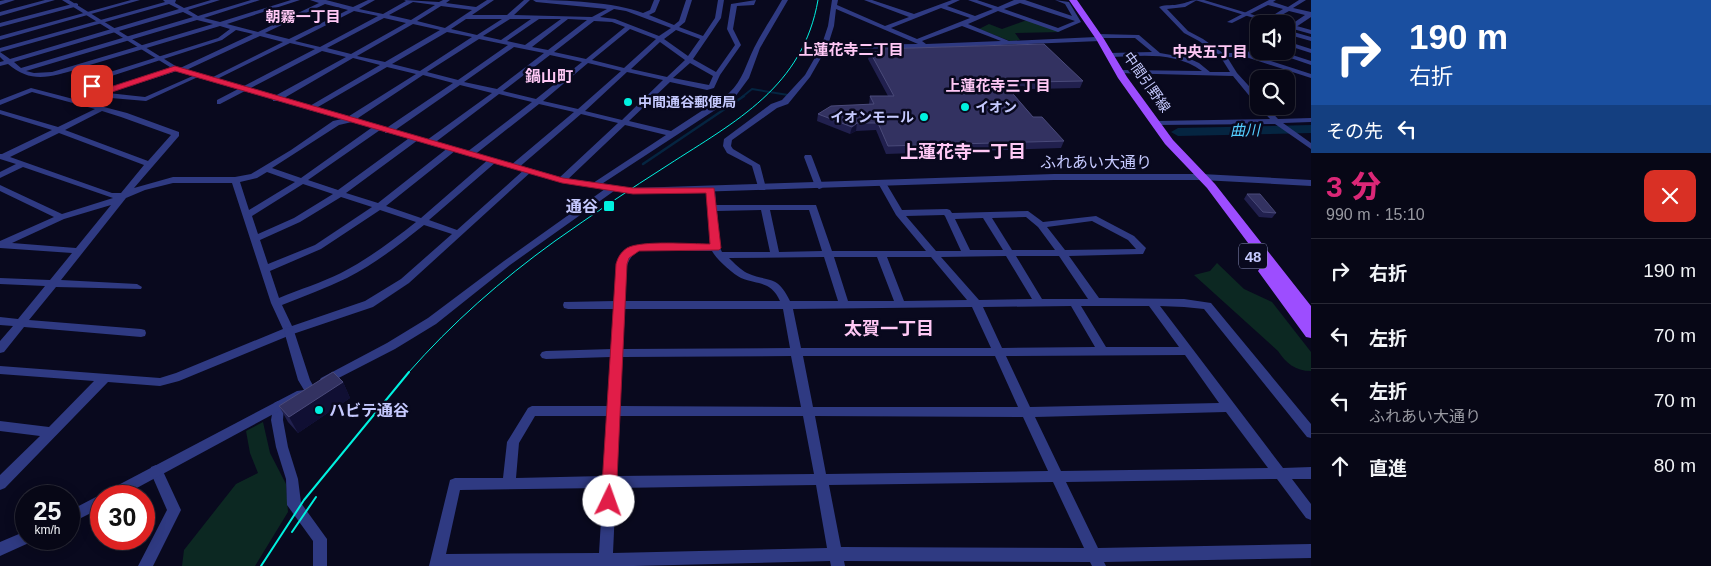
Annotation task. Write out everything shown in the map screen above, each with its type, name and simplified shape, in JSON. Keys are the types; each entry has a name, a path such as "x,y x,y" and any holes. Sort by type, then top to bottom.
{"main road":[{"name":"中間引野線","path":"1073,0 1156,124 1211,186 1311,316"},
{"name":"中間引野線","path":"1202,177 1201,186 1311,333"}],"street":[{"path":"0,3 12,0"},
{"path":"0,14 52,0"},
{"name":"ふれあい大通り","path":"65,0 76,5 178,70 514,167 562,180 612,188 633,191 711,190 819,186 867,182 1054,176 1202,177 1311,183"},
{"path":"0,38 89,14 120,2 137,0"},
{"path":"178,0 168,1 0,52 20,71 26,75 36,76 80,67 297,0"},
{"path":"0,64 218,0"},
{"path":"20,71 258,0"},
{"path":"313,0 327,1 382,16 707,88 712,87 717,75 738,45 730,29 734,4 752,4 753,0"},
{"path":"210,80 372,0"},
{"path":"220,102 410,0 478,9"},
{"path":"276,99 412,22 447,0"},
{"path":"311,109 445,30 491,0"},
{"path":"80,251 0,245 4,240 61,217 106,204 142,188 173,180 235,180 254,176 336,123 349,120 478,37 510,16 527,0"},
{"path":"536,0 590,2 627,9 703,38"},
{"path":"430,142 594,18 616,8 623,0"},
{"path":"644,15 653,11 657,0"},
{"path":"514,167 660,39 682,22 689,0"},
{"path":"562,180 689,60 718,18 721,0"},
{"path":"594,185 740,88 748,75 757,49 785,0"},
{"path":"867,0 913,16"},
{"path":"885,28 957,0"},
{"path":"971,0 1058,30 1078,22 1067,3 1058,0"},
{"path":"918,41 1020,0 1076,20"},
{"path":"1194,0 1183,6 1162,7 1186,32 1202,40 1222,55 1250,92"},
{"path":"1198,0 1252,15"},
{"path":"1277,15 1303,0"},
{"path":"168,1 198,18 256,34 672,134"},
{"path":"100,93 178,70 327,1"},
{"path":"1230,22 1270,1 1311,14"},
{"path":"762,188 756,165 730,151 727,146 728,139 774,106 785,102 808,76 824,47 835,3 885,28 928,46"},
{"path":"0,25 76,5"},
{"path":"941,6 974,18"},
{"path":"1295,24 1311,14"},
{"path":"466,17 567,17 613,20 660,39 689,60 717,75"},
{"path":"502,42 538,17"},
{"path":"526,48 567,17"},
{"path":"961,23 1009,42"},
{"path":"470,154 630,26"},
{"path":"89,81 220,39 235,28"},
{"path":"1295,30 1311,32"},
{"path":"1295,32 1311,39"},
{"path":"824,47 928,46 1137,36 1159,55"},
{"path":"388,131 513,45"},
{"path":"1295,46 1311,51"},
{"path":"1109,55 1177,55 1200,65 1207,72"},
{"path":"1222,55 1247,55 1311,76"},
{"path":"1295,58 1311,63"},
{"path":"80,67 92,86 100,93 111,96 146,99 197,76"},
{"path":"1120,72 1207,72 1235,74"},
{"path":"0,103 31,90 124,115 176,134 149,164 0,349"},
{"path":"2,156 100,109"},
{"path":"0,112 59,130 149,164"},
{"path":"1270,115 1278,124 1311,147"},
{"path":"1156,124 1278,124 1311,120"},
{"path":"247,215 302,181 377,128"},
{"path":"255,239 297,220 339,194 415,138"},
{"path":"265,269 317,248 379,208 452,148"},
{"path":"2,156 111,195 123,197"},
{"path":"808,157 819,186"},
{"path":"276,303 353,271 381,253 493,160"},
{"path":"0,176 23,164"},
{"path":"266,170 458,233"},
{"path":"0,370 160,382 179,377 289,331 369,304 386,294 405,281 528,170"},
{"path":"235,180 276,303 289,331 304,380 309,389"},
{"path":"882,183 898,213 976,304 1096,560"},
{"path":"0,188 61,217"},
{"path":"130,485 381,352 432,321 507,263 612,188"},
{"path":"711,190 717,251 743,275 769,282 780,290 786,305 837,560"},
{"path":"712,208 813,207 844,305"},
{"path":"766,208 774,254"},
{"path":"898,213 947,212 968,254"},
{"path":"949,216 1028,214 1041,225 1096,302"},
{"path":"986,215 1039,302"},
{"path":"605,563 622,264 624,257 629,251 637,248 774,254 881,256 1140,252 1141,248 1131,238 1093,218 1041,225"},
{"path":"881,256 900,305"},
{"path":"0,281 137,287"},
{"path":"568,305 900,305 1096,302 1184,303 1208,306 1311,433"},
{"path":"1074,303 1103,351"},
{"path":"1152,303 1311,514"},
{"path":"0,322 141,333"},
{"path":"546,355 617,353 1187,351"},
{"path":"0,484 105,378"},
{"path":"278,406 277,420 282,447 292,478 294,505 320,539 320,566"},
{"path":"509,482 513,442 532,412 1026,412 1229,407"},
{"path":"0,426 52,432"},
{"path":"145,566 174,510 156,471"},
{"path":"1311,473 455,484 437,563 1096,560 1311,551"},
{"path":"0,549 15,542"}],"green space":[{"path":"1027,20 1061,32 1015,33 1020,40 1010,41 979,29 989,24 1002,29"},
{"path":"1217,263 1244,289 1272,302 1311,352 1311,371 1300,370 1288,363 1278,351 1194,275 1210,271"},
{"path":"263,422 270,453 286,484 288,512 255,566 182,566 184,550 236,484 258,473 250,453 246,431"}],"building":[{"path":"1044,44 1083,81 1035,82 1025,79 1001,80 1033,117 1042,117 1064,141 888,146 878,123 857,123 852,127 818,114 831,106 874,104 870,96 894,96 870,52 882,52 880,49"},
{"path":"1247,194 1260,194 1276,213 1263,212"},
{"path":"333,372 343,382 289,417 279,406"}],"waterway":[{"path":"742,97 752,89 788,95"},
{"path":"643,164 744,96"},
{"name":"曲川","path":"1178,132 1311,129"}],"tram line":[{"path":"408,373 460,320 496,287 535,256 611,202 718,133 763,99 782,79 798,56 810,30 818,0"},
{"path":"261,566 304,500 409,372"},
{"path":"292,532 316,497"}],"place":[{"name":"中間通谷郵便局","path":"628,102"},
{"name":"イオン","path":"965,107"},
{"name":"イオンモール","path":"924,117"},
{"name":"通谷","path":"609,206"},
{"name":"ハビテ通谷","path":"319,410"}],"district":[{"name":"朝霧一丁目","path":"303,16"},
{"name":"上蓮花寺二丁目","path":"851,49"},
{"name":"中央五丁目","path":"1210,51"},
{"name":"鍋山町","path":"549,76"},
{"name":"上蓮花寺三丁目","path":"998,85"},
{"name":"上蓮花寺一丁目","path":"963,152"},
{"name":"太賀一丁目","path":"889,329"}],"route":[{"path":"92,86 100,93 175,69 562,180 633,191 711,190 715,248 637,248 629,251 624,257 622,264 609,501"}]}
